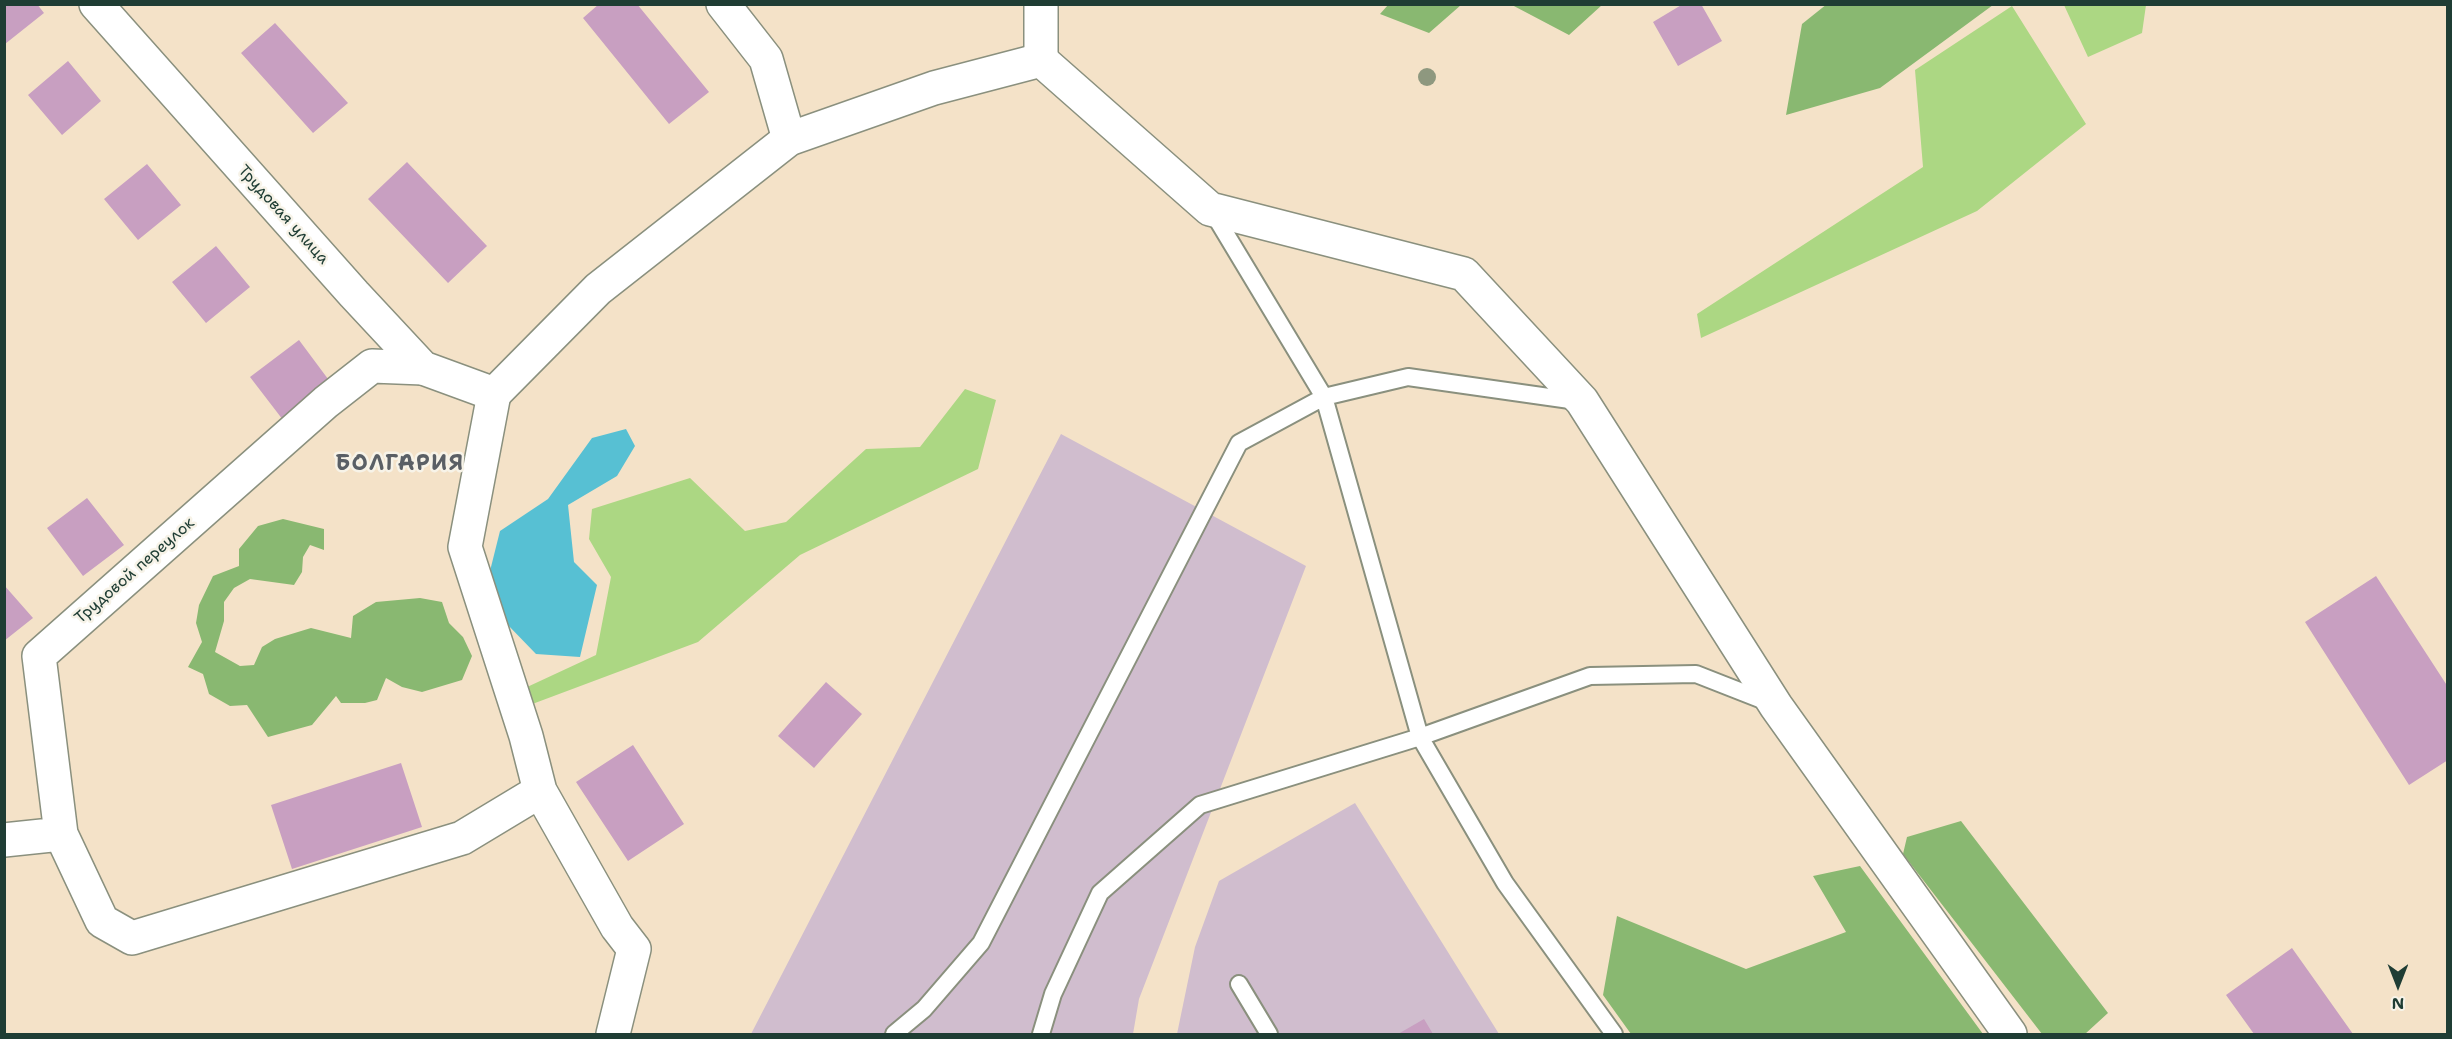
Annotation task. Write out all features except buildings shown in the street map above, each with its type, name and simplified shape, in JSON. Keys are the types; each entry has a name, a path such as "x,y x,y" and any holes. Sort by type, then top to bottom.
{"street":[{"name":"Трудовая улица","path":"96,4 354,294 423,368 494,394"},
{"path":"723,4 766,59 789,139"},
{"path":"1041,4 1041,60 1210,209 1464,274 1582,401 1776,706 2010,1035"},
{"path":"613,1035 634,949 617,927 540,791 526,736 465,547 494,394 598,289 789,139 934,88 1041,60"},
{"name":"Трудовой переулок","path":"61,834 39,656 326,402 372,366 423,368"},
{"path":"4,840 61,834 102,921 132,938 462,838 540,791"}],"lane":[{"path":"1210,209 1324,397 1420,737 1506,883 1614,1035"},
{"path":"894,1035 924,1009 981,942 1239,443 1324,397 1408,377 1582,401"},
{"path":"1041,1035 1053,994 1100,893 1200,805 1420,737 1590,676 1696,674 1776,706"},
{"path":"1239,984 1269,1035"}],"shaded area":[{"path":"1061,434 1306,566 1139,999 1133,1034 751,1034"},
{"path":"1355,803 1499,1034 1177,1034 1195,947 1219,881"}],"green space":[{"path":"1827,4 1993,5 1880,88 1786,115 1802,24"},
{"path":"1388,5 1461,5 1429,33 1380,14"},
{"path":"1512,5 1602,5 1569,35"},
{"path":"2064,5 2146,5 2142,33 2088,57"},
{"path":"2012,6 2086,124 1977,211 1701,338 1697,314 1923,167 1915,70"},
{"path":"965,389 996,400 978,469 800,555 698,642 519,709 525,688 596,655 611,577 589,539 592,509 690,478 745,531 786,522 866,449 920,447"},
{"path":"283,519 324,529 324,550 310,545 303,557 302,572 294,585 250,579 234,588 224,602 224,621 215,652 240,666 254,665 262,647 275,639 311,628 351,638 353,616 376,602 420,598 442,602 449,623 463,637 472,656 462,680 422,692 402,687 386,678 377,700 365,703 341,703 336,696 312,725 268,737 247,705 230,706 209,694 203,674 188,667 202,642 196,623 199,605 213,576 239,566 239,549 258,526"},
{"path":"1961,821 2108,1013 2085,1034 2042,1034 1903,854 1907,837"},
{"path":"1860,866 1983,1034 1631,1034 1603,995 1617,916 1746,969 1846,932 1813,876"}],"water":[{"path":"626,429 635,446 617,476 568,505 574,562 597,585 580,657 536,654 505,622 486,587 500,531 548,499 592,438"}],"district":[{"name":"БОЛГАРИЯ","path":"400,464"}]}
